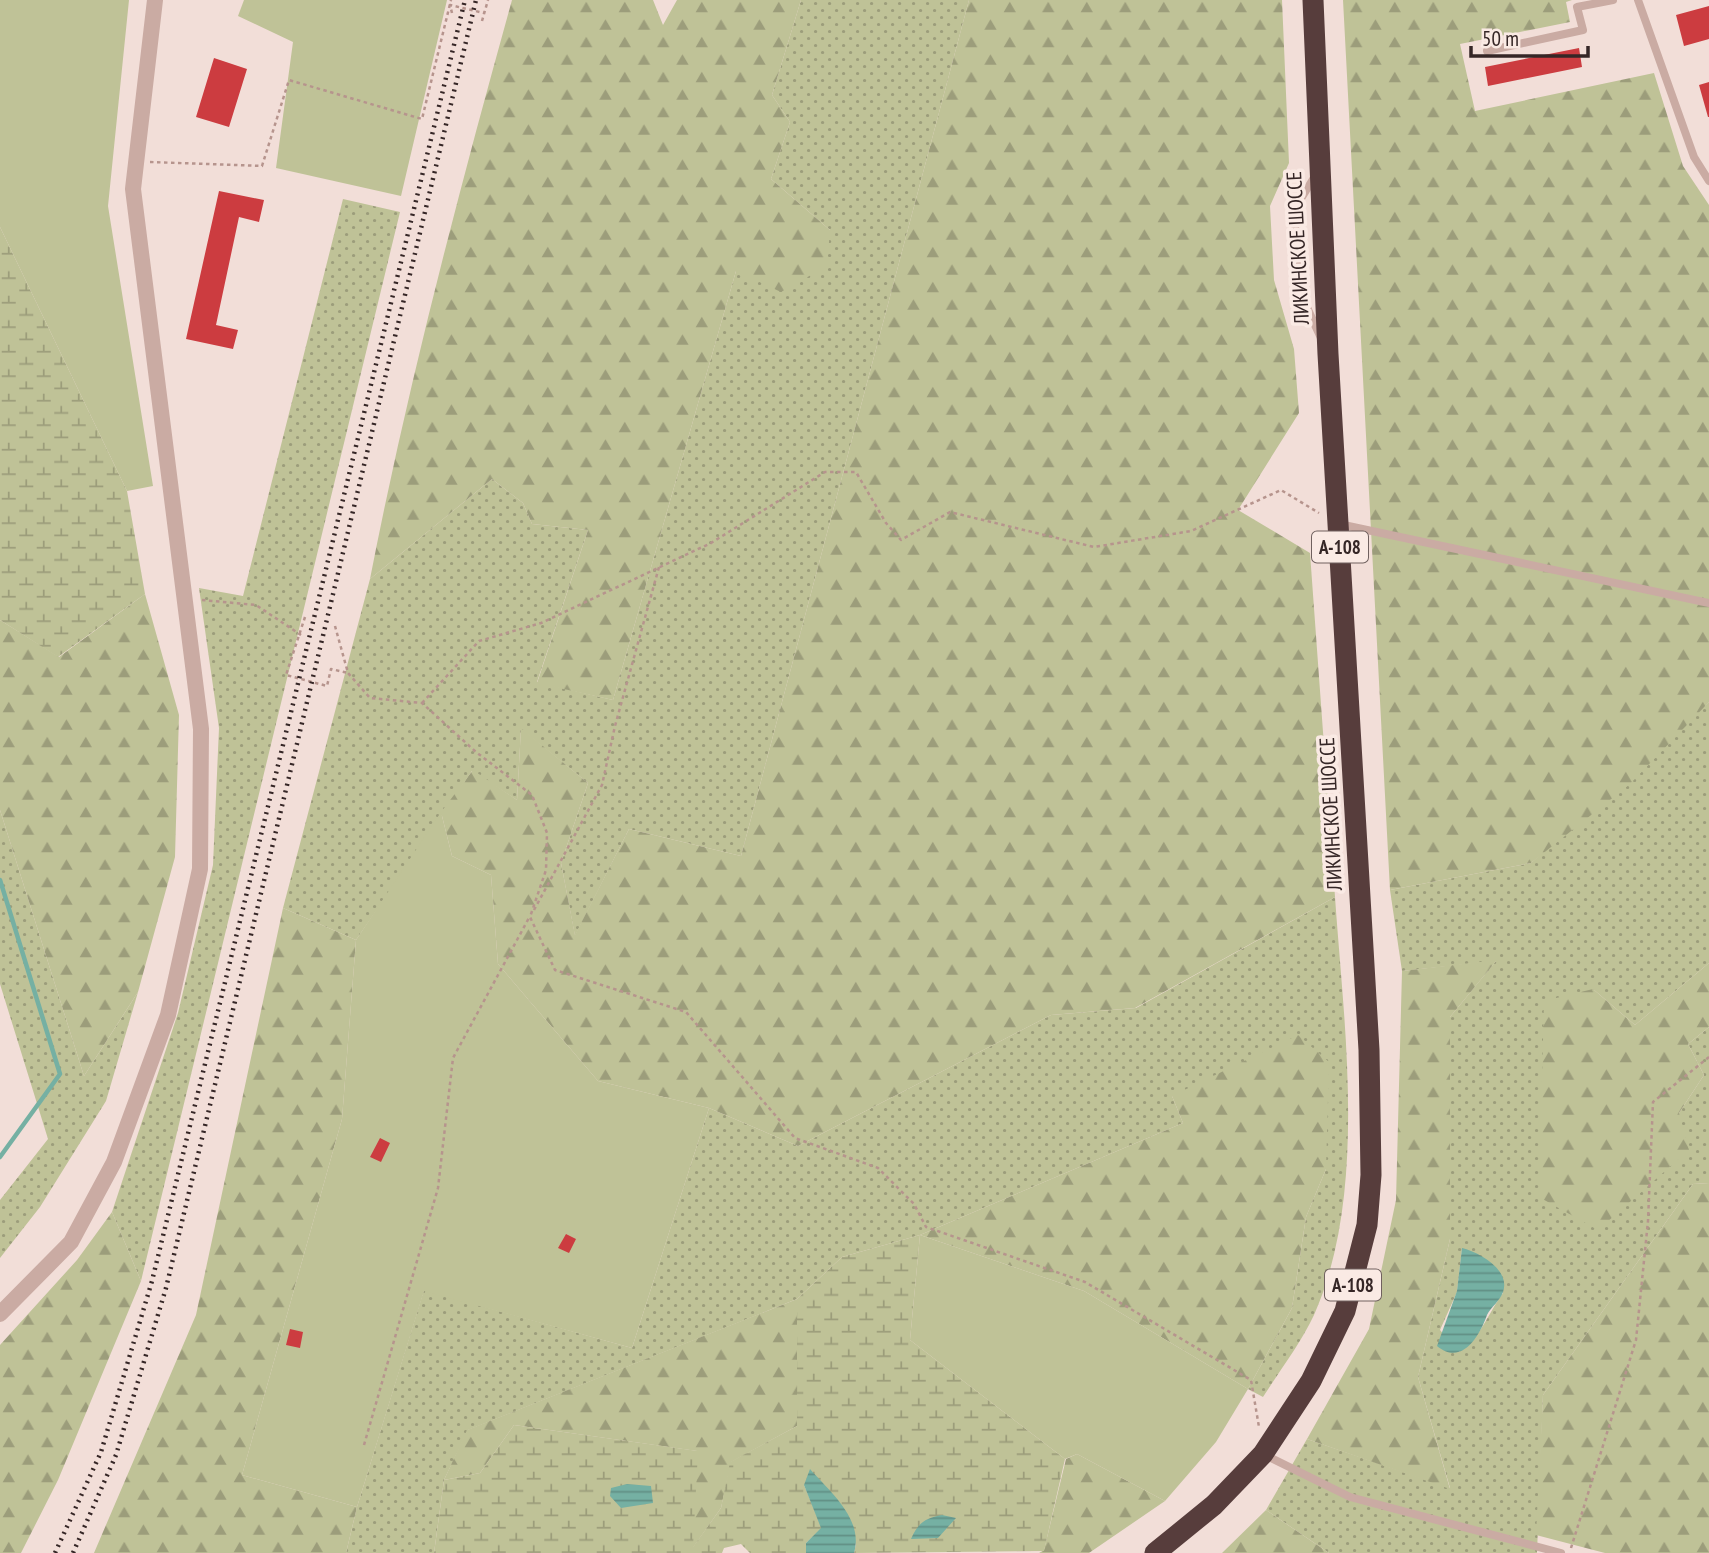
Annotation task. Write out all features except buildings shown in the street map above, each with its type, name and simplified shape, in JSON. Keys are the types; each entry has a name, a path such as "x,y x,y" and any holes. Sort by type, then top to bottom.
{"highway":[{"name":"ЛИКИНСКОЕ ШОССЕ","path":"1155,1553 1214,1505 1263,1454 1311,1381 1345,1311 1367,1225 1371,1175 1369,1050 1328,354 1313,0"}],"street":[{"path":"0,1314 71,1242 114,1162 168,1015 200,869 201,729 134,189 155,0"}],"lane":[{"path":"1487,51 1583,30 1577,7 1613,0"},
{"path":"1637,0 1694,157 1709,181"},
{"path":"1338,524 1709,603"},
{"path":"1263,1454 1350,1497 1560,1553"}],"path":[{"path":"137,161 262,166 289,80 422,119 451,0"},
{"path":"482,22 488,0"},
{"path":"450,5 452,13"},
{"path":"450,5 484,13"},
{"path":"422,702 479,641 541,623 711,543 825,472 856,472 886,523 901,540 950,512 1094,547 1191,531 1281,490 1338,524"},
{"path":"364,1445 438,1188 453,1058 602,785 615,726 660,567"},
{"path":"185,599 256,605 301,635"},
{"path":"305,617 286,675 327,686 331,669 348,673"},
{"path":"335,626 348,673 370,698 422,702 476,752 532,795 547,833 546,870 530,917 555,970 686,1012 794,1138 878,1168 914,1204 926,1227 1085,1282 1251,1380 1263,1454"},
{"path":"1569,1553 1636,1340 1648,1222 1653,1102 1709,1057"}],"green space":[{"path":"0,0 129,0 108,206 153,486 127,491 0,227"},
{"path":"244,0 447,0 401,196 276,168 293,42 238,16"},
{"path":"512,0 653,0 663,25 677,0 801,0 772,95 790,122 771,179 830,230 827,266 781,292 736,271 613,700 537,683 588,530 532,524 523,503 492,479 370,579 435,288"},
{"path":"801,0 969,0 741,856 629,829 575,936 561,863 588,783 521,729 517,800 472,771 356,940 283,908 370,579 492,479 523,503 532,524 588,530 537,682 613,700 736,271 830,230 771,179 790,122 772,95"},
{"path":"969,0 1282,0 1289,163 1270,206 1274,280 1294,349 1299,413 1238,510 1310,553 1335,897 1135,1008 1051,1015 798,1146 709,1108 598,1081 498,964 491,875 452,856 441,812 473,770 517,800 521,728 588,783 561,863 575,935 629,829 741,856"},
{"path":"1343,0 1572,0 1566,2 1570,22 1460,44 1475,111 1654,73 1683,166 1709,205 1709,702 1630,784 1531,863 1390,890"},
{"path":"343,199 400,212 141,1281 112,1212 178,1013 213,865 219,728 199,588 243,596"},
{"path":"0,227 127,491 145,594 58,657 0,620"},
{"path":"145,594 179,715 175,857 138,992 84,1076 0,810 0,620 59,657"},
{"path":"1709,702 1709,963 1635,1025 1593,989 1679,1113 1704,1075 1688,1044 1709,1027 1709,1183 1693,1184 1543,1395 1537,1553 1329,1553 1266,1510 1307,1439 1450,1488 1418,1377 1450,1239 1450,1017 1496,961 1402,971 1390,890 1531,863","holes":["1462,1249 1503,1293 1479,1332 1459,1352 1440,1330 1457,1292"]},
{"path":"0,810 84,1076 138,992 106,1101 40,1207 0,1258 0,1200 48,1139 0,984"},
{"path":"441,812 452,856 491,875 498,964 598,1081 709,1108 632,1348 424,1291 357,1507 242,1475 342,1119 356,940"},
{"path":"1335,897 1347,1054 1347,1163 1341,1216 1331,1267 1314,1315 1263,1397 1248,1389 1292,1308 1306,1217 1326,1169 1172,1096 1183,1123 920,1235 842,1257 797,1299 468,1430 444,1480 434,1553 346,1553 357,1507 424,1290 632,1348 709,1108 798,1146 1051,1015 1136,1008"},
{"path":"283,908 356,940 342,1119 242,1475 357,1507 346,1553 94,1553 196,1315"},
{"path":"1497,960 1450,1017 1450,1239 1418,1377 1450,1489 1307,1439 1369,1329 1396,1200 1402,971"},
{"path":"1709,963 1709,1027 1688,1044 1704,1075 1679,1113 1689,1150 1598,1230 1539,1197 1544,1001 1593,989 1635,1025"},
{"path":"1298,1035 1329,1062 1326,1169 1306,1217 1292,1308 1248,1389 1084,1291 920,1235 1183,1123 1172,1096"},
{"path":"1709,1183 1709,1553 1605,1553 1536,1535 1543,1395 1693,1184"},
{"path":"112,1212 141,1281 58,1480 21,1553 0,1553 0,1345 77,1260"},
{"path":"920,1235 910,1340 1065,1459 1044,1551 854,1553 856,1544 804,1485 822,1528 806,1543 806,1553 750,1553 741,1544 724,1548 722,1553 434,1553 444,1480 480,1473 514,1425 698,1451 693,1547 721,1508 730,1462 797,1426 797,1299 842,1257"},
{"path":"920,1235 1084,1291 1248,1389 1216,1442 1165,1501 1077,1454 1065,1459 910,1340"},
{"path":"797,1299 797,1426 731,1462 721,1508 692,1549 697,1451 514,1425 480,1473 444,1480 467,1430"},
{"path":"1077,1454 1165,1501 1089,1553 1039,1553 1044,1550 1066,1459"},
{"path":"1266,1510 1329,1553 1222,1553"}],"water":[{"path":"1462,1248 1477,1253 1492,1263 1502,1276 1504,1284 1502,1295 1489,1312 1475,1339 1462,1351 1454,1353 1446,1352 1437,1346 1457,1291"},
{"path":"810,1469 850,1518 856,1541 854,1553 806,1553 806,1543 821,1528 804,1485"},
{"path":"627,1484 651,1486 653,1503 621,1508 610,1496 611,1488"},
{"path":"942,1515 956,1518 938,1538 911,1539 923,1522"}],"waterway":[{"path":"0,880 60,1074 0,1157"}],"railway":[{"path":"55,1553 101,1452 152,1281 465,0"},
{"path":"73,1553 116,1455 166,1288 476,0"}]}
